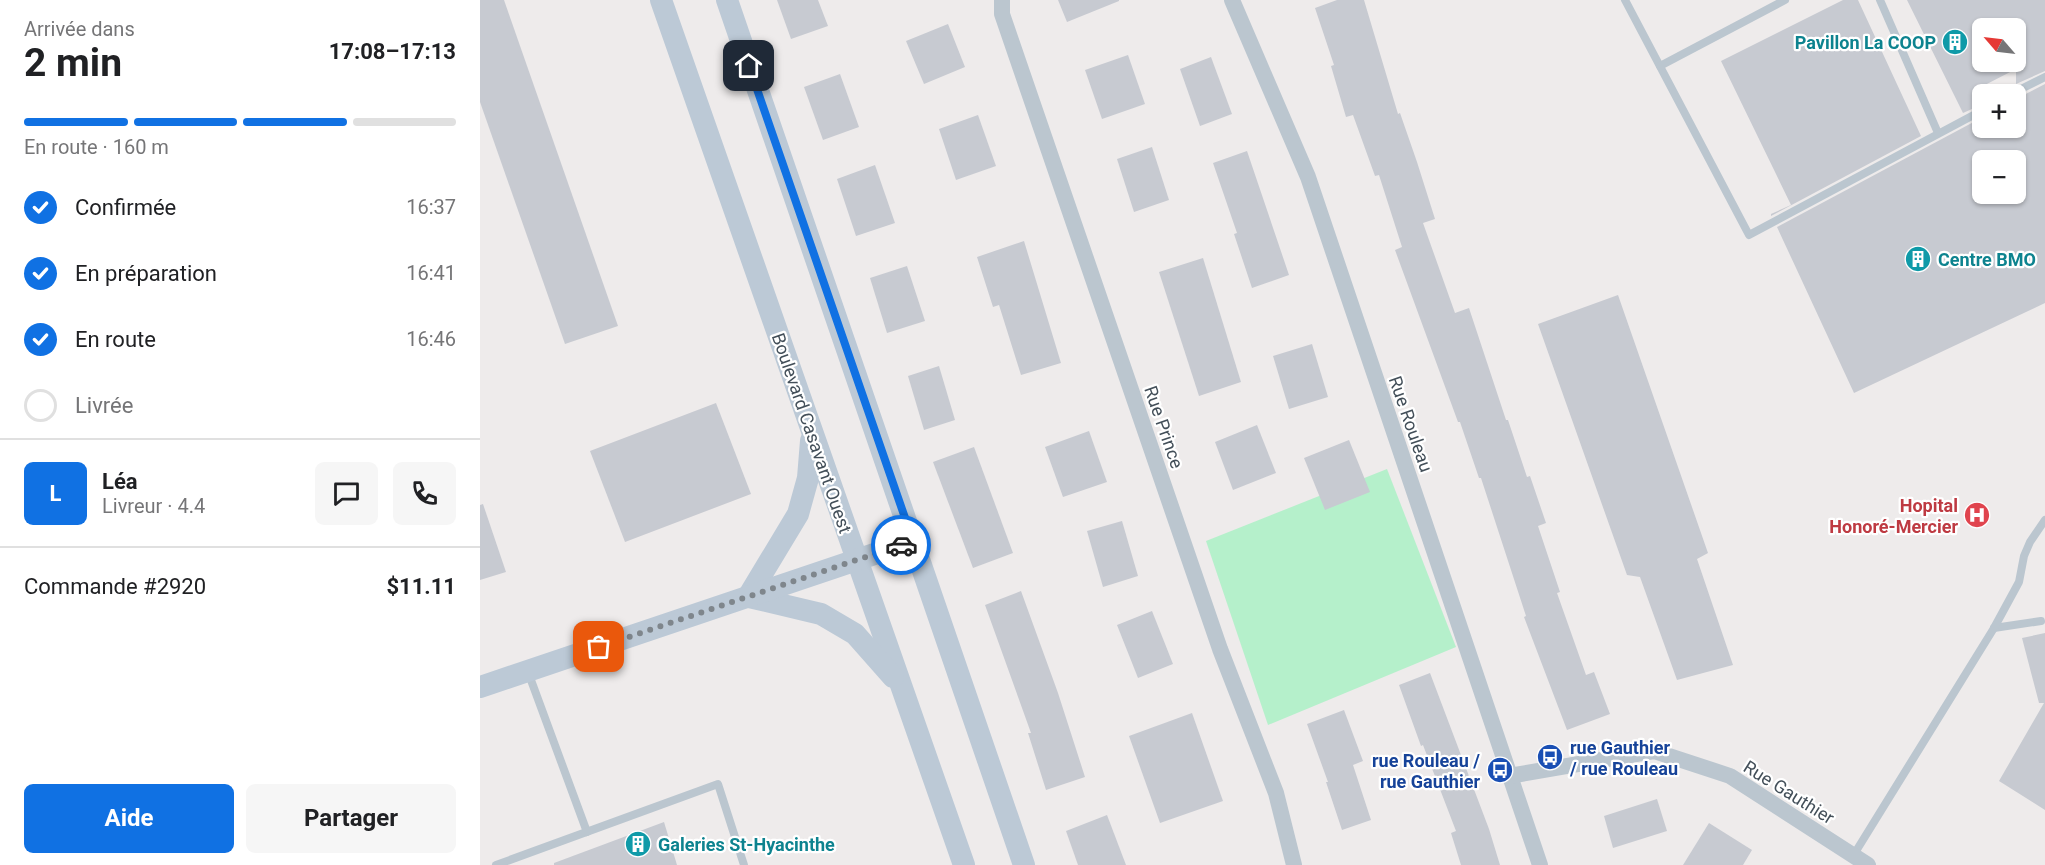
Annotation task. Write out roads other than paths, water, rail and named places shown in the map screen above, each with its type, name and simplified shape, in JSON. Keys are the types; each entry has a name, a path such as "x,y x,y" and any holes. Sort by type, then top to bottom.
{"street":[{"name":"Boulevard Casavant Ouest","path":"662,0 964,865"},
{"path":"727,0 1024,865"},
{"name":"Rue Prince","path":"1002,0 1002,14 1216,638 1276,793 1293,865"},
{"name":"Rue Rouleau","path":"1232,0 1308,177 1540,865"},
{"path":"748,597 798,514 808,478 812,434"},
{"path":"480,687 913,541"},
{"path":"748,597 821,614 855,634 901,686"},
{"name":"Rue Gauthier","path":"1509,776 1654,751 1730,776 1868,865"}],"lane":[{"path":"1625,0 1749,235 1972,116"},
{"path":"1660,66 1785,0"},
{"path":"1880,0 1938,133"},
{"path":"2026,86 2045,76"},
{"path":"1853,855 1994,628 2019,582 2024,556 2030,542 2045,520"},
{"path":"1994,628 2041,621"},
{"path":"528,671 588,832"},
{"path":"496,865 718,784 744,865"}],"place":[{"name":"Pavillon La COOP","path":"1955,42"},
{"name":"Centre BMO","path":"1918,259"},
{"name":"Hopital Honoré-Mercier","path":"1977,515"},
{"name":"rue Gauthier / rue Rouleau","path":"1550,757"},
{"name":"rue Rouleau / rue Gauthier","path":"1500,770"},
{"name":"Galeries St-Hyacinthe","path":"638,844"}]}
